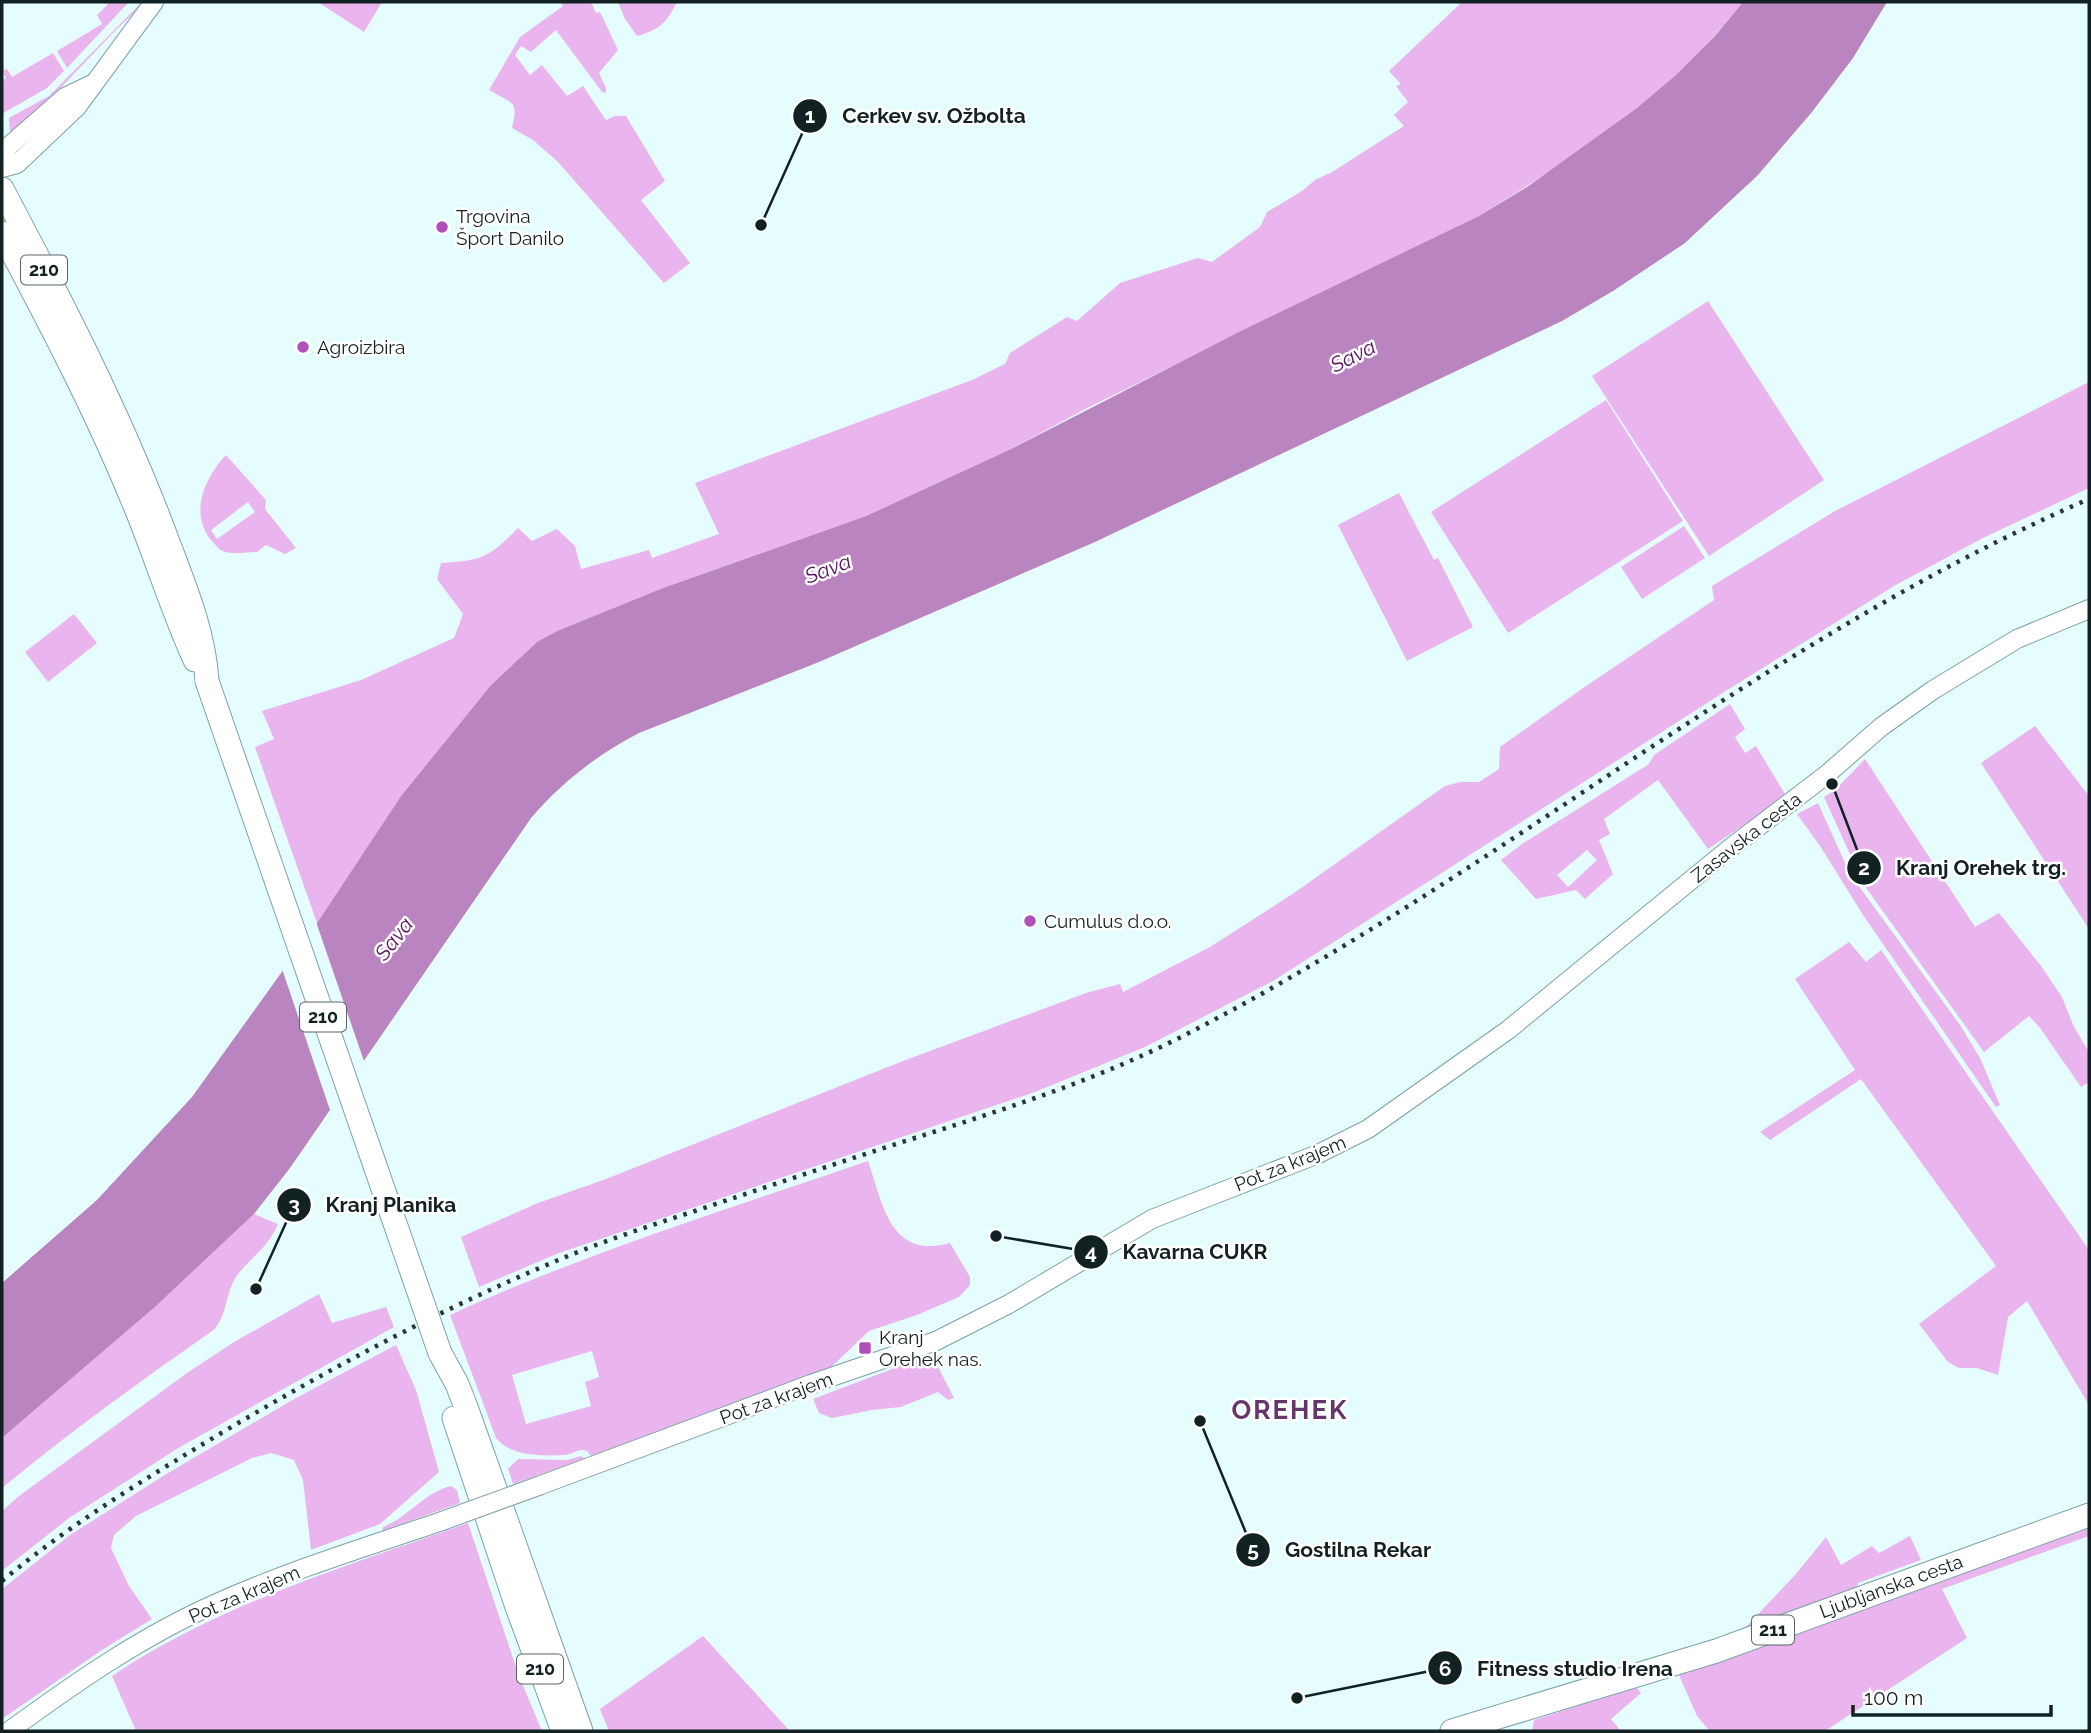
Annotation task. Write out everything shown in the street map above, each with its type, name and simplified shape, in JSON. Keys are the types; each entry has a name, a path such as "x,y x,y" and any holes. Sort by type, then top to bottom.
{"main road":[{"name":"210","path":"2,189 87,352 150,494 202,638 207,681"},
{"name":"210","path":"2,233 8,251 71,362 101,427 134,503 184,635 207,681 440,1353 452,1411 465,1453 517,1607 563,1731"},
{"name":"210","path":"440,1353 466,1407 581,1731"},
{"name":"Ljubljanska cesta","path":"1452,1731 1716,1651 2089,1515"}],"street":[{"path":"2,168 17,164 77,107 155,2"},
{"path":"2,156 9,146 65,97 92,84"},
{"name":"Zasavska cesta","path":"1521,1019 1891,719 1943,683 2017,639 2089,609"},
{"name":"Pot za krajem","path":"9,1731 109,1662 172,1625 216,1604 340,1554 442,1521 811,1384 917,1349 957,1331 1152,1219 1347,1141 1412,1100 1521,1019"}],"shaded area":[{"path":"110,2 129,2 67,68 57,51 102,24 97,15"},
{"path":"145,2 51,98 10,132 9,118 49,96"},
{"path":"318,2 382,2 364,32"},
{"path":"561,2 591,2 596,13 600,12 618,50 599,73 606,93 602,92 556,30 531,52 521,46 515,55 530,75 542,65 567,96 583,86 606,120 615,116 626,116 665,181 641,200 690,263 664,283 558,162 533,140 512,128 515,112 512,103 489,90 520,37 563,6"},
{"path":"618,2 677,2 662,24 637,36 625,19"},
{"path":"1462,2 1743,2 1693,59 1628,115 1580,151 1479,216 1089,407 1011,449 866,516 663,588 557,631 537,642 491,685 401,796 317,923 255,747 274,739 262,711 361,680 454,638 463,614 437,579 441,563 484,556 518,528 532,541 557,529 575,546 581,569 649,550 652,558 719,534 695,483 972,380 1005,364 1010,353 1067,317 1077,321 1120,283 1198,258 1212,262 1260,227 1267,212 1404,126 1394,115 1408,102 1396,86 1401,84 1389,71"},
{"path":"53,53 64,71 47,88 2,114 2,81 6,78 2,71 7,69 12,77"},
{"path":"1708,301 1824,480 1709,556 1592,376"},
{"path":"2089,382 2089,488 1983,538 1894,586 1273,981 1145,1047 1035,1092 559,1253 479,1287 461,1237 538,1203 1086,993 1120,984 1123,992 1210,947 1294,893 1445,786 1460,782 1479,782 1499,769 1500,747 1714,600 1712,586 1835,511"},
{"path":"1606,400 1683,521 1508,633 1431,512"},
{"path":"226,455 266,500 265,509 296,548 285,554 266,545 257,552 240,553 227,552 217,547 204,529 201,507 206,484","holes":["248,502 255,512 217,539 211,530"]},
{"path":"1399,493 1434,560 1438,558 1473,627 1407,661 1338,525"},
{"path":"1684,526 1705,558 1642,599 1621,567"},
{"path":"74,614 97,643 48,682 25,652"},
{"path":"1730,704 1745,729 1735,737 1745,753 1756,746 1785,794 1708,849 1658,780 1604,819 1610,834 1599,840 1613,874 1585,899 1576,890 1536,899 1501,860 1649,764 1654,755","holes":["1587,850 1597,860 1568,887 1557,875"]},
{"path":"2035,726 2089,796 2089,929 1981,763"},
{"path":"1865,759 1975,927 1999,913 2041,966 2062,997 2074,1027 2089,1052 2089,1082 2081,1087 2029,1016 1984,1052 1864,885 1824,797 1835,790"},
{"path":"1818,803 1850,874 1960,1025 1980,1058 2000,1105 1996,1107 1865,918 1797,814"},
{"path":"1849,942 1866,962 1881,950 2089,1250 2089,1405 2027,1301 2008,1317 1998,1375 1977,1368 1959,1368 1948,1362 1919,1324 1996,1266 1861,1079 1770,1140 1760,1132 1855,1070 1795,979"},
{"path":"868,1161 885,1210 902,1236 914,1243 930,1246 950,1243 970,1277 970,1285 959,1297 869,1331 827,1371 591,1456 582,1450 566,1455 528,1454 510,1449 496,1438 450,1315 605,1252","holes":["592,1351 599,1377 585,1382 591,1406 526,1424 512,1375"]},
{"path":"254,1214 278,1224 264,1247 236,1277 215,1329 107,1406 2,1488 2,1438 155,1307"},
{"path":"319,1294 332,1323 386,1307 394,1327 180,1447 69,1518 2,1571 2,1511 19,1496 187,1373 234,1342"},
{"path":"396,1345 416,1390 439,1472 380,1524 311,1550 303,1480 294,1460 271,1453 252,1458 136,1516 114,1535 111,1548 129,1586 152,1619 2,1719 2,1589 70,1535 168,1473 294,1399"},
{"path":"929,1355 934,1359 954,1398 948,1400 938,1392 901,1407 832,1418 819,1413 813,1399"},
{"path":"581,1456 585,1459 513,1484 508,1469 518,1459 567,1460"},
{"path":"451,1486 457,1490 460,1503 382,1531 383,1527 433,1494"},
{"path":"468,1523 519,1676 542,1731 136,1731 112,1676 153,1651 240,1607 330,1571"},
{"path":"2089,1524 2089,1536 1942,1589 1967,1638 1825,1731 1710,1731 1697,1716 1679,1675"},
{"path":"1910,1536 1921,1560 1858,1583 1857,1592 1744,1629 1795,1575 1826,1537 1841,1565 1872,1546 1879,1553"},
{"path":"703,1636 790,1731 609,1731 600,1709"},
{"path":"1636,1687 1641,1693 1611,1719 1621,1731 1532,1731 1534,1720"}],"water":[{"name":"Sava","path":"1743,2 1887,2 1853,58 1812,112 1757,176 1685,243 1562,321 1095,542 819,662 639,733 595,760 568,781 531,818 290,1168 254,1214 155,1307 2,1438 2,1283 97,1200 192,1097 317,923 401,796 491,685 537,642 557,631 663,588 866,516 1011,449 1241,331 1479,216 1527,187 1637,108 1676,75 1714,37"}],"pier":[{"path":"315,919 365,1064 331,1113 281,966"}],"railway":[{"path":"2,1581 27,1560 134,1486 259,1411 426,1320 512,1280 610,1240 1050,1093 1181,1037 1297,974 1410,905 1742,689 1854,620 1970,556 2089,499"}],"place":[{"name":"Cerkev sv. Ožbolta","path":"761,225"},
{"name":"Trgovina Šport Danilo","path":"442,227"},
{"name":"Agroizbira","path":"303,347"},
{"name":"Kranj Orehek trg.","path":"1832,784"},
{"name":"Cumulus d.o.o.","path":"1030,921"},
{"name":"Kavarna CUKR","path":"996,1236"},
{"name":"Kranj Planika","path":"256,1289"},
{"name":"Kranj Orehek nas.","path":"865,1348"},
{"name":"Gostilna Rekar","path":"1200,1421"},
{"name":"Fitness studio Irena","path":"1297,1698"}],"district":[{"name":"OREHEK","path":"1290,1410"}]}
